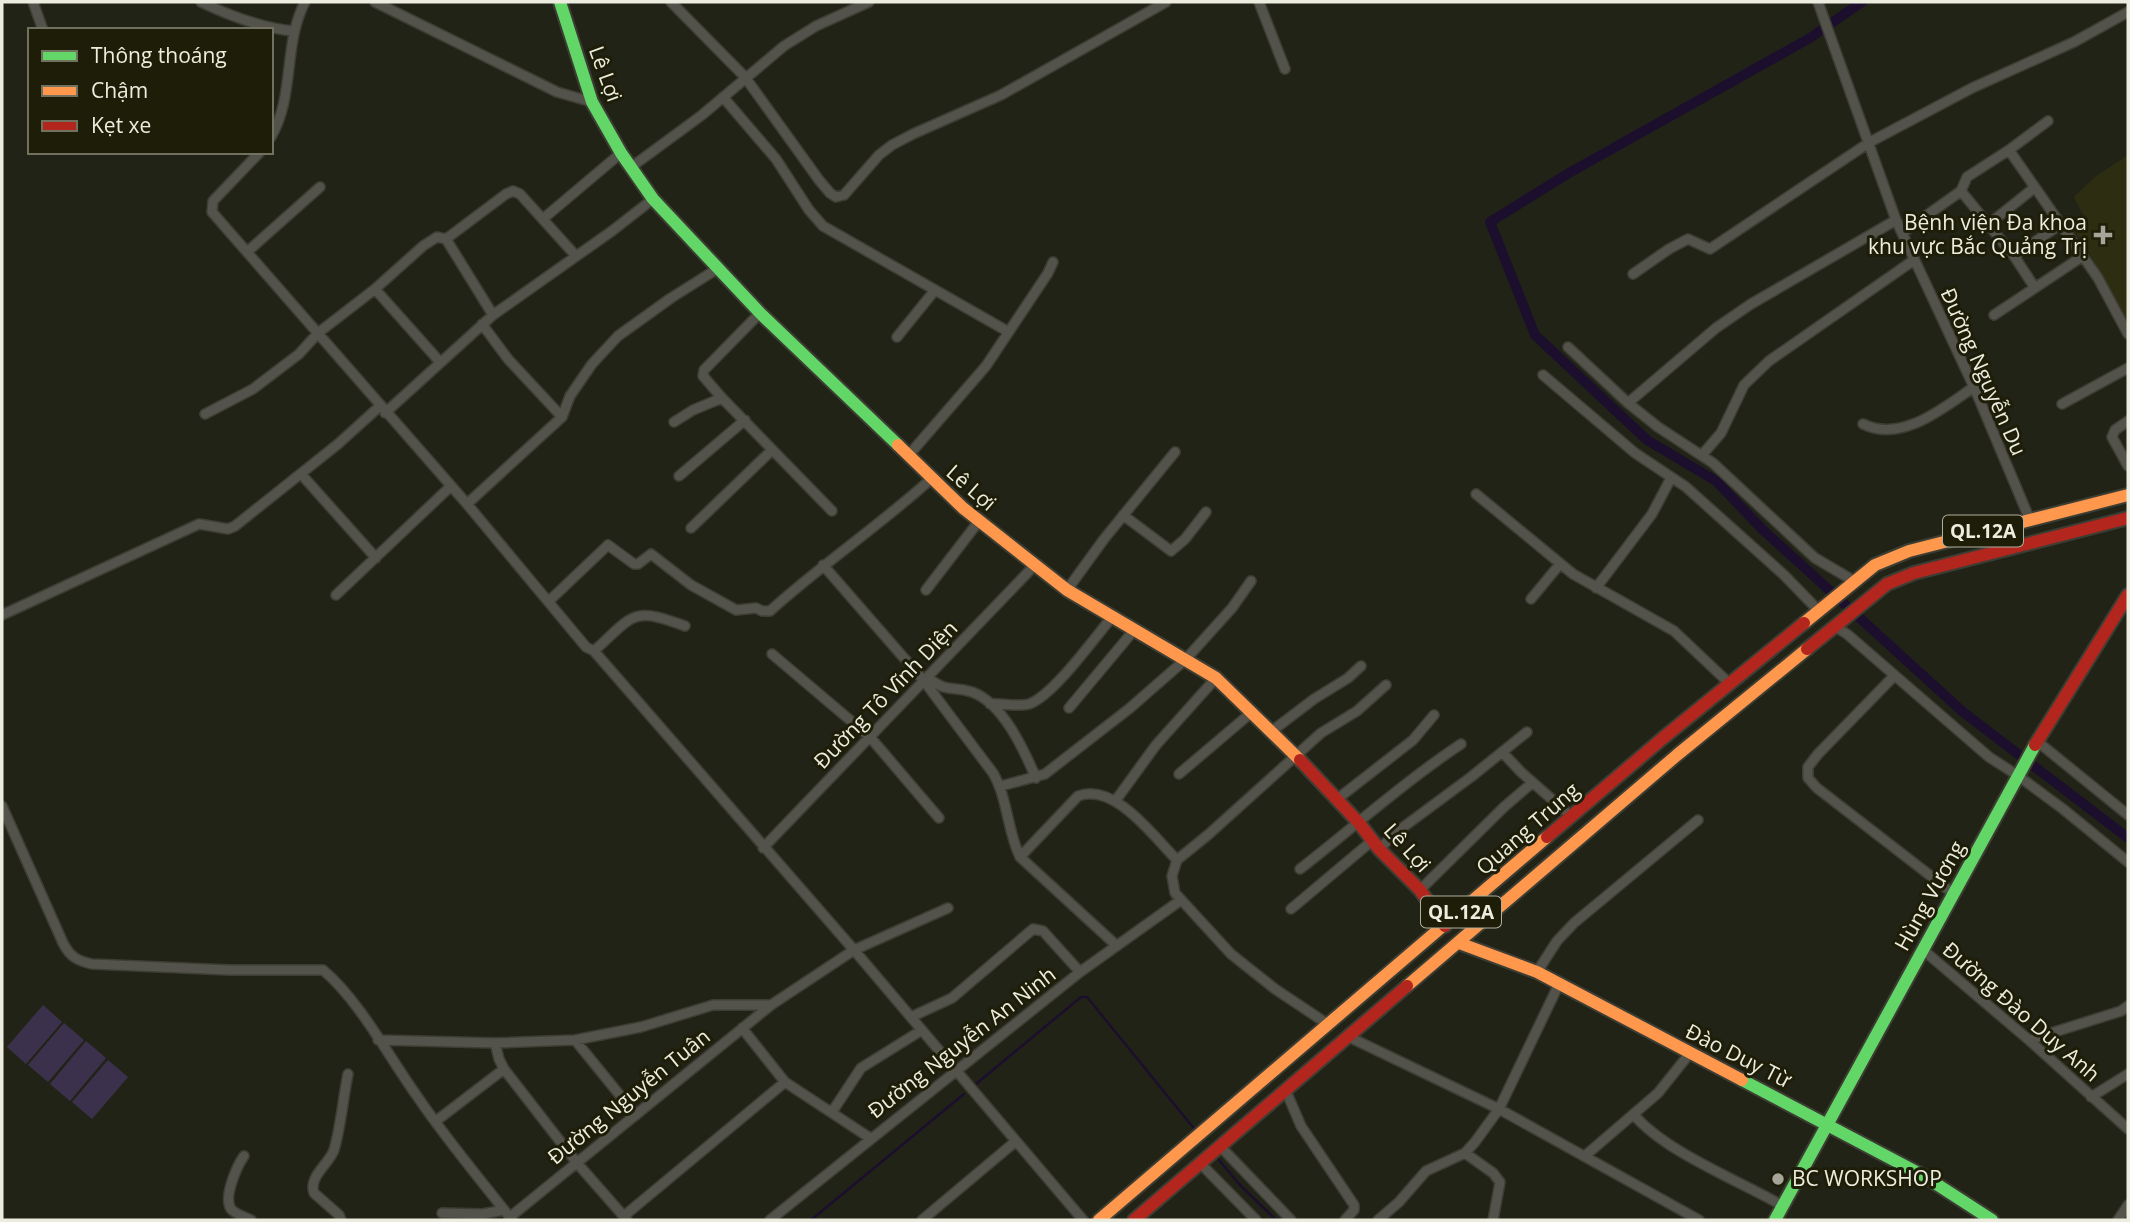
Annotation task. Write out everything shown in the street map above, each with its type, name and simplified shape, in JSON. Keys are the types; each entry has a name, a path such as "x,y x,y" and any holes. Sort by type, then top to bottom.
{"main road":[{"name":"Lê Lợi","path":"560,2 592,102 621,153 653,198 717,269 930,479 979,521 1068,590 1216,678 1272,731 1359,823 1376,845 1420,890 1459,943"},
{"name":"QL.12A","path":"1821,608 1875,565 1909,551 2128,495"},
{"name":"QL.12A","path":"1835,625 1887,584 1905,577 2128,518"},
{"path":"1983,531 1987,554"},
{"name":"Hùng Vương","path":"1775,1220 2019,771 2128,595"},
{"name":"Quang Trung","path":"1099,1220 1663,738 1821,608"},
{"name":"Quang Trung","path":"1134,1220 1678,755 1835,625"},
{"path":"1663,738 1678,755"},
{"name":"Đào Duy Từ","path":"1459,943 1537,972 1948,1189 1992,1220"},
{"path":"1272,1074 1286,1091"},
{"path":"1223,1114 1237,1132"},
{"path":"1178,1151 1196,1166"}],"street":[{"path":"33,2 42,28"},
{"path":"201,2 245,20 294,31"},
{"path":"273,133 282,114 294,31 305,2"},
{"path":"375,2 557,92 592,102"},
{"path":"671,2 745,77 830,193 840,197 879,155 892,145 1001,95 1166,2"},
{"path":"631,168 801,35 869,2"},
{"path":"1259,2 1285,69"},
{"name":"Đường Nguyễn Du","path":"1819,4 1896,220 1975,387 2030,520"},
{"path":"1633,274 1688,239 1710,248 1870,142 1972,88 2074,42 2128,12"},
{"path":"723,97 776,159 808,210 823,226 1007,331"},
{"path":"1902,233 1961,191 1966,177 2048,121"},
{"path":"2009,150 2084,256 2113,303 2128,334"},
{"path":"544,218 621,153"},
{"path":"258,154 213,201 212,212 452,486 586,647 594,651 854,950 1083,1220"},
{"path":"247,252 320,187"},
{"path":"1989,224 2035,188"},
{"path":"446,239 513,191 520,194 544,218 576,256"},
{"path":"1961,191 2014,256 2035,288"},
{"path":"2,615 144,547 199,524 228,529 235,526 440,362 493,315 653,198"},
{"path":"1628,403 1728,320 1807,270 1896,220"},
{"path":"2014,256 2061,224"},
{"path":"205,414 253,389 299,354 318,333 437,237 446,239 493,315"},
{"path":"1994,315 2084,256"},
{"path":"1702,455 1721,433 1744,385 1769,361 1914,260"},
{"path":"908,456 973,382 1053,262"},
{"path":"467,504 562,417 570,396 592,364 618,336 717,269"},
{"path":"375,289 440,362"},
{"path":"897,337 935,290"},
{"path":"760,313 703,373 706,381 832,511"},
{"path":"482,324 508,359 562,417"},
{"path":"1568,347 1628,403 1658,427 1702,455 1815,558 1849,584"},
{"path":"2062,404 2128,368"},
{"path":"1543,374 1635,453 1686,487 1821,608"},
{"path":"1863,424 1876,430 1891,430 1914,424 1975,387"},
{"path":"674,422 693,410 722,398"},
{"path":"679,476 746,420"},
{"path":"2128,421 2116,430 2112,437 2128,466"},
{"path":"691,528 772,450"},
{"path":"1068,590 1175,452"},
{"path":"301,474 376,558"},
{"path":"1596,588 1652,514 1671,478"},
{"path":"549,601 608,545 634,564 651,554 691,585 740,611 751,608 770,611 823,565 901,507 930,479"},
{"path":"336,594 452,486"},
{"path":"1476,494 1560,564 1596,588 1669,628 1729,683"},
{"path":"1124,515 1171,551 1185,539 1206,512"},
{"path":"926,590 979,521"},
{"path":"1531,599 1560,564"},
{"path":"823,565 926,679 1000,786 1012,839 1020,858 1117,946"},
{"name":"Đường Tô Vĩnh Diện","path":"763,848 1034,565"},
{"path":"1000,786 1036,778 1056,767 1130,708 1186,659 1232,608 1251,581"},
{"path":"594,651 636,616 657,616 685,626"},
{"path":"990,704 1026,705 1037,699 1071,665 1113,616"},
{"path":"1835,625 1989,757 2019,771 2128,862"},
{"path":"1069,708 1135,629"},
{"path":"772,654 870,737 939,818"},
{"path":"1272,731 1361,666"},
{"path":"1894,676 1818,754 1808,767 1808,778 1816,788 1954,894"},
{"path":"1116,800 1156,745 1216,678"},
{"path":"926,679 941,688 971,692 990,704 1013,730 1036,778"},
{"path":"1329,1025 1231,954 1175,893 1172,883 1177,860 1321,733 1364,706 1386,685"},
{"path":"1179,774 1252,712"},
{"path":"1336,800 1413,740 1434,715"},
{"path":"1291,909 1527,732"},
{"path":"1300,869 1396,790 1461,744"},
{"path":"2037,744 2128,815"},
{"path":"1502,752 1532,783 1572,817"},
{"path":"1420,890 1532,783"},
{"path":"1020,858 1078,796 1087,793 1116,800 1177,860"},
{"path":"2,806 63,943 78,961 92,964 229,970 323,970 344,990 436,1121 508,1216"},
{"path":"1537,972 1557,941 1574,923 1698,820"},
{"name":"Đường Nguyễn An Ninh","path":"770,1220 1080,972 1181,900"},
{"name":"Đường Nguyễn Tuân","path":"508,1216 771,1005 854,950 948,908"},
{"path":"911,1017 952,999 1033,929 1043,931 1080,972"},
{"name":"Đường Đào Duy Anh","path":"1922,949 2128,1129"},
{"path":"1378,1220 1399,1202 1426,1171 1465,1153 1499,1109 1559,984"},
{"path":"379,1040 495,1043 575,1040 641,1027 713,1005 771,1005"},
{"path":"2029,1040 2121,1011 2128,1006"},
{"path":"742,1028 785,1082 870,1138"},
{"path":"832,1112 861,1068 922,1030"},
{"path":"1349,1037 1499,1109 1699,1220"},
{"path":"575,1040 636,1115"},
{"path":"495,1043 504,1069 577,1163 626,1218 785,1082"},
{"path":"1586,1155 1658,1093 1690,1053"},
{"path":"436,1121 504,1069"},
{"path":"341,1220 312,1188 333,1151 348,1074"},
{"path":"2091,1097 2128,1074"},
{"path":"1286,1091 1301,1126 1353,1205 1354,1210 1345,1220"},
{"path":"1634,1115 1648,1129 1678,1149 1783,1206"},
{"path":"922,1220 1016,1141"},
{"path":"1220,1146 1291,1220"},
{"path":"1465,1153 1493,1173 1500,1182 1493,1220"},
{"path":"244,1156 233,1176 229,1205 232,1210 249,1220"},
{"path":"1196,1166 1256,1220"},
{"path":"2118,1220 2128,1205"},
{"path":"442,1213 482,1217 508,1216"}],"shaded area":[{"name":"Bệnh viện Đa khoa khu vực Bắc Quảng Trị","path":"2128,155 2128,321 2085,246 2069,225 2083,215 2074,197 2095,177"},
{"path":"43,1005 62,1022 26,1064 7,1047"},
{"path":"64,1023 84,1040 48,1082 28,1065"},
{"path":"86,1041 106,1058 70,1101 50,1084"},
{"path":"108,1060 128,1077 92,1119 72,1102"}],"waterway":[{"path":"1862,2 1810,38 1569,173 1490,222 1535,335 1647,440 1716,481 1762,529 1963,712 2128,838"},
{"path":"976,1084 1081,997 1087,997 1196,1131"},
{"path":"811,1220 964,1094"},
{"path":"1219,1160 1276,1220"}],"traffic: fast":[{"path":"560,2 592,102 621,153 653,199 760,313 898,445"},
{"path":"1775,1220 2035,745"},
{"path":"1742,1080 1924,1176 1992,1220"}],"traffic: slow":[{"path":"898,445 963,508 1067,590 1216,678 1300,760"},
{"path":"1804,623 1875,565 1909,551 2128,495"},
{"path":"1407,986 1677,755 1807,649"},
{"path":"1099,1220 1547,837"},
{"path":"1459,943 1537,972 1742,1080"}],"traffic: jam":[{"path":"1807,649 1887,584 1914,573 2128,518"},
{"path":"2035,745 2128,595"},
{"path":"1547,837 1804,623"},
{"path":"1300,760 1359,823 1379,849 1420,890 1445,926"},
{"path":"1134,1220 1407,986"}],"place":[{"name":"Bệnh viện Đa khoa khu vực Bắc Quảng Trị","path":"2103,235"},
{"name":"BC WORKSHOP","path":"1778,1179"}]}
